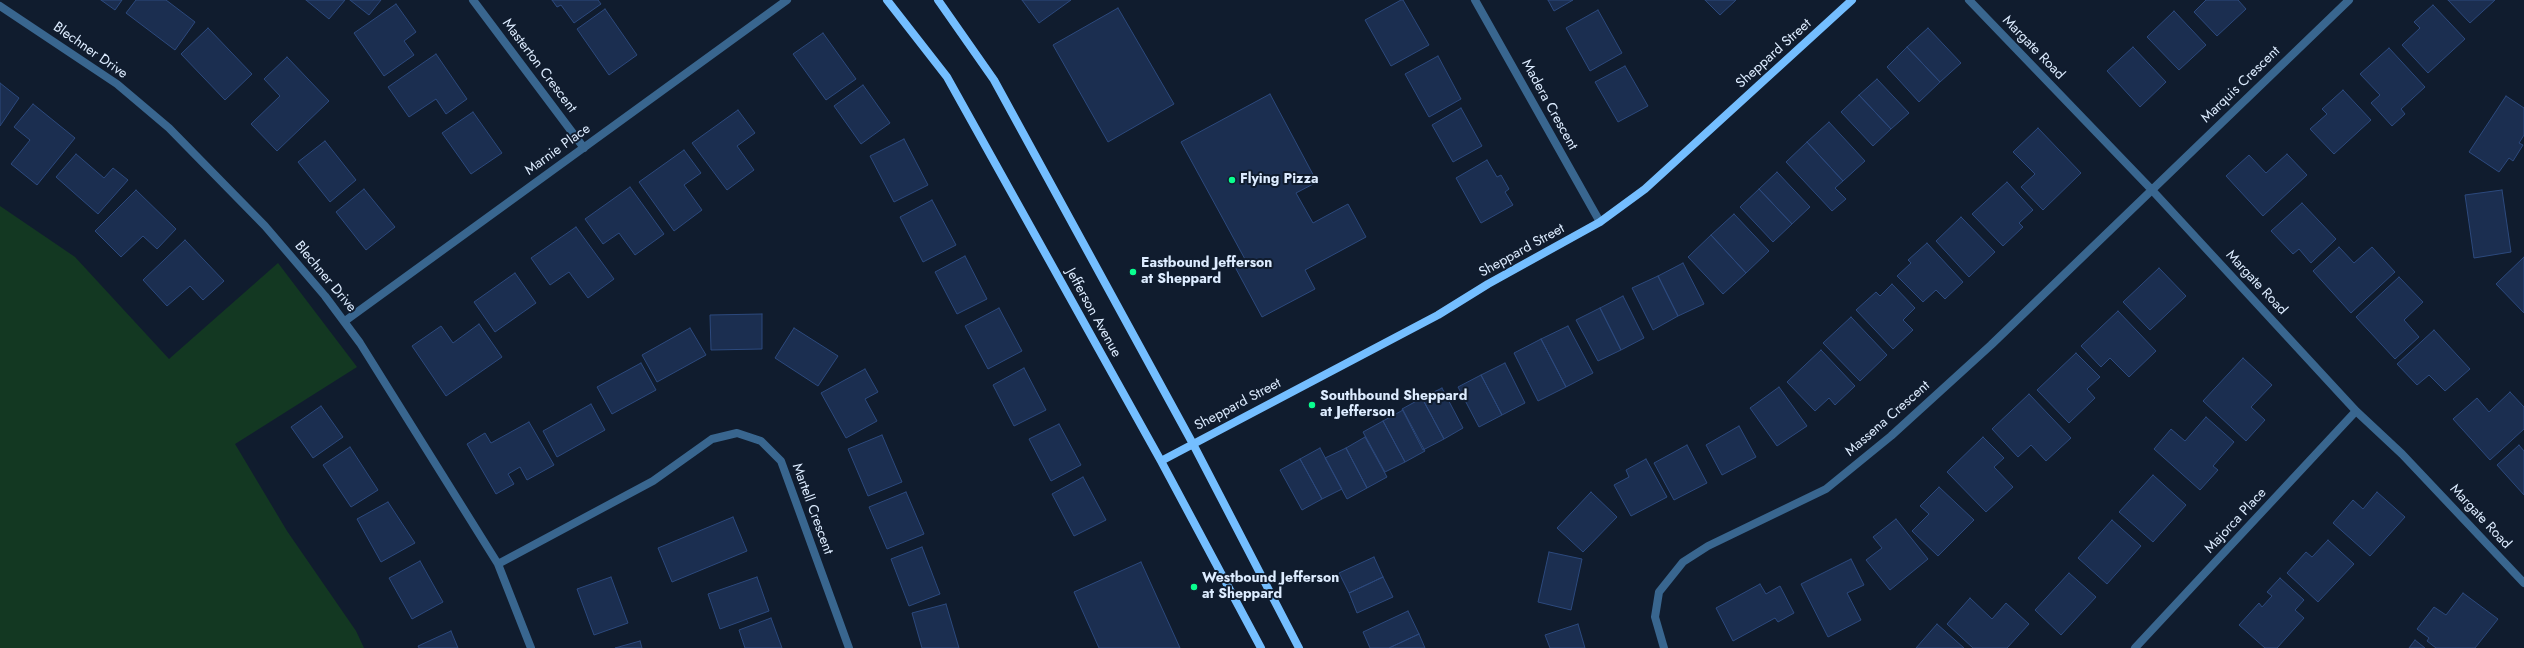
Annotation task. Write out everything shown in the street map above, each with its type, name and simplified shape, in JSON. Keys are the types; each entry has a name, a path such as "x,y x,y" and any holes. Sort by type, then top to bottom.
{"street":[{"name":"Masterton Crescent","path":"473,0 584,148"},
{"name":"Marnie Place","path":"345,322 786,0"},
{"name":"Jefferson Avenue","path":"887,0 947,77 1161,461 1261,648"},
{"name":"Jefferson Avenue","path":"938,0 994,80 1193,444 1299,648"},
{"name":"Madera Crescent","path":"1475,0 1600,222"},
{"name":"Sheppard Street","path":"1161,461 1438,315 1488,284 1600,222 1645,189 1852,0"},
{"name":"Margate Road","path":"1969,0 2151,189 2356,411 2402,454 2524,583"},
{"name":"Marquis Crescent","path":"2151,189 2349,0"},
{"name":"Blechner Drive","path":"0,6 117,84 169,128 265,226 345,322 498,564 530,648"},
{"name":"Massena Crescent","path":"1664,648 1655,617 1659,592 1683,562 1708,546 1826,489 1891,436 1991,345 2151,189"},
{"name":"Majorca Place","path":"2135,648 2356,411"},
{"name":"Martell Crescent","path":"498,564 653,481 712,439 737,433 761,441 781,461 850,648"}],"green space":[{"path":"0,206 75,257 169,359 278,263 357,367 235,444 287,531 356,631 364,648 0,648"}],"building":[{"path":"101,0 122,0 115,10"},
{"path":"136,0 166,0 195,22 175,50 126,13"},
{"path":"306,0 345,0 329,19"},
{"path":"350,0 381,0 369,15"},
{"path":"552,0 598,0 601,4 574,23 561,5 557,7"},
{"path":"1022,0 1071,0 1039,23"},
{"path":"1403,0 1429,45 1391,66 1365,20"},
{"path":"1548,0 1573,0 1554,11"},
{"path":"1705,0 1736,0 1720,15"},
{"path":"2206,0 2238,0 2246,9 2217,36 2194,12"},
{"path":"2448,0 2495,0 2470,23"},
{"path":"396,4 416,32 404,41 414,55 384,76 354,33"},
{"path":"2433,5 2465,39 2428,73 2402,45 2420,28 2414,22"},
{"path":"1118,8 1174,104 1108,142 1053,45"},
{"path":"605,9 637,55 609,75 577,29"},
{"path":"1598,10 1622,53 1590,71 1566,28"},
{"path":"2174,11 2206,45 2179,70 2147,37"},
{"path":"208,28 252,74 225,100 181,54"},
{"path":"1928,28 1961,63 1940,82 1907,47"},
{"path":"823,33 856,79 826,100 793,54"},
{"path":"1907,47 1940,82 1919,102 1887,67"},
{"path":"2133,47 2166,82 2140,107 2107,71"},
{"path":"2389,48 2425,87 2401,109 2405,114 2392,126 2371,103 2380,95 2360,74"},
{"path":"436,54 467,99 446,114 436,99 409,117 388,87"},
{"path":"1438,56 1461,99 1429,117 1405,74"},
{"path":"287,57 329,101 277,151 251,124 280,96 264,79"},
{"path":"1625,66 1648,106 1618,122 1595,82"},
{"path":"1877,79 1909,113 1891,129 1859,95"},
{"path":"0,83 19,98 0,126"},
{"path":"863,85 890,123 861,144 834,106"},
{"path":"2343,90 2371,120 2334,154 2310,129 2327,114 2322,109"},
{"path":"1270,94 1317,182 1296,193 1313,223 1348,204 1366,237 1305,270 1315,289 1262,317 1235,267 1246,261 1181,142"},
{"path":"1859,95 1891,129 1873,146 1841,112"},
{"path":"2506,96 2524,108 2524,135 2519,143 2523,145 2513,161 2509,158 2499,172 2469,152"},
{"path":"33,104 75,138 37,185 11,164 30,140 14,127"},
{"path":"1461,108 1482,146 1453,162 1432,125"},
{"path":"738,110 755,133 737,146 754,170 727,190 692,143"},
{"path":"473,112 502,153 471,174 442,133"},
{"path":"1829,122 1865,161 1843,181 1807,142"},
{"path":"2038,128 2081,173 2043,210 2021,187 2035,174 2013,152"},
{"path":"904,139 928,185 894,202 870,156"},
{"path":"325,141 356,180 330,202 298,162"},
{"path":"1807,142 1843,181 1835,188 1846,199 1832,211 1786,162"},
{"path":"684,150 701,173 684,185 702,210 674,231 639,182"},
{"path":"76,154 104,178 113,168 128,180 98,214 56,177"},
{"path":"2287,154 2307,175 2263,216 2226,176 2249,155 2266,173"},
{"path":"1487,160 1497,177 1501,175 1509,189 1505,192 1513,205 1481,223 1456,178"},
{"path":"1777,172 1810,207 1792,224 1759,189"},
{"path":"2007,182 2033,210 2019,223 2023,227 2003,246 1972,214"},
{"path":"630,187 664,234 635,255 619,233 603,244 585,219"},
{"path":"364,189 395,227 366,250 336,212"},
{"path":"1759,189 1792,224 1773,242 1740,207"},
{"path":"136,190 176,229 157,249 143,236 121,257 95,231"},
{"path":"2502,190 2511,252 2474,258 2465,195"},
{"path":"932,200 956,245 923,262 900,217"},
{"path":"2302,203 2336,239 2311,263 2299,249 2293,254 2271,231"},
{"path":"1734,214 1769,251 1746,273 1711,235"},
{"path":"1961,217 1995,252 1969,277 1936,241"},
{"path":"576,227 614,279 588,298 569,272 550,285 531,258"},
{"path":"1711,235 1746,273 1723,294 1688,257"},
{"path":"185,240 224,281 203,300 190,286 167,306 143,280"},
{"path":"1927,243 1963,282 1945,299 1936,290 1923,302 1897,276 1911,263 1908,260"},
{"path":"2339,247 2354,263 2372,247 2395,272 2351,313 2313,271"},
{"path":"965,256 987,299 957,314 935,272"},
{"path":"2524,257 2524,313 2496,284"},
{"path":"1683,263 1704,304 1678,316 1658,276"},
{"path":"2159,268 2186,296 2150,330 2123,302"},
{"path":"515,273 536,303 495,332 474,302"},
{"path":"1658,276 1678,316 1653,330 1632,288"},
{"path":"2399,277 2423,302 2404,320 2419,337 2395,359 2356,317"},
{"path":"1892,284 1915,308 1903,320 1913,330 1893,349 1856,310 1876,292 1880,296"},
{"path":"1623,296 1644,338 1621,350 1600,308"},
{"path":"999,308 1022,351 988,369 965,326"},
{"path":"1600,308 1621,350 1598,361 1576,320"},
{"path":"2118,311 2156,351 2129,377 2110,358 2101,367 2081,346"},
{"path":"762,314 762,349 711,350 710,315"},
{"path":"1851,317 1887,355 1860,381 1823,343"},
{"path":"479,324 502,357 446,396 412,346 441,326 453,343"},
{"path":"1568,326 1593,373 1566,387 1541,339"},
{"path":"690,328 706,355 657,382 642,355"},
{"path":"794,328 838,356 818,386 775,358"},
{"path":"2434,330 2470,369 2445,391 2429,375 2417,385 2397,364"},
{"path":"1541,339 1566,387 1538,401 1514,353"},
{"path":"1821,350 1855,386 1835,405 1829,398 1815,411 1787,382"},
{"path":"2076,353 2100,377 2087,389 2095,398 2069,423 2037,390"},
{"path":"2243,358 2272,385 2251,407 2265,420 2246,441 2203,401"},
{"path":"641,363 656,390 612,414 597,387"},
{"path":"1505,363 1525,403 1502,415 1481,375"},
{"path":"1024,368 1046,410 1014,426 993,385"},
{"path":"865,369 878,392 865,399 877,421 846,438 821,393"},
{"path":"1481,375 1502,415 1479,427 1458,387"},
{"path":"1779,387 1807,426 1777,446 1750,408"},
{"path":"1442,388 1463,428 1444,439 1422,398"},
{"path":"2510,392 2524,407 2524,429 2490,460 2453,419 2477,398 2489,412"},
{"path":"2029,394 2071,438 2046,461 2031,445 2018,457 1992,429"},
{"path":"1422,398 1444,439 1423,450 1402,409"},
{"path":"591,404 605,430 557,457 543,431"},
{"path":"321,406 343,437 313,458 291,427"},
{"path":"1403,410 1425,451 1405,462 1383,421"},
{"path":"2206,417 2234,442 2213,466 2218,470 2200,490 2154,449 2171,429 2185,441"},
{"path":"1383,421 1405,462 1385,472 1363,432"},
{"path":"529,422 554,465 527,480 520,467 508,474 514,484 496,494 467,444 485,433 491,443"},
{"path":"1059,424 1081,465 1051,481 1029,439"},
{"path":"1739,426 1756,457 1722,475 1706,445"},
{"path":"882,435 902,482 868,496 848,449"},
{"path":"1365,437 1387,477 1367,488 1346,448"},
{"path":"1983,437 2004,458 1994,467 2013,487 1986,512 1947,472"},
{"path":"1687,445 1707,483 1674,500 1654,463"},
{"path":"2519,445 2524,451 2524,495 2497,465"},
{"path":"350,447 378,490 351,507 323,465"},
{"path":"1320,448 1342,489 1322,499 1300,459"},
{"path":"1346,448 1367,488 1347,499 1325,458"},
{"path":"1300,459 1322,499 1302,510 1280,470"},
{"path":"1646,459 1667,497 1631,516 1614,485 1629,477 1626,470"},
{"path":"2153,475 2186,505 2153,542 2119,512"},
{"path":"1083,477 1106,520 1074,536 1052,494"},
{"path":"1939,487 1974,520 1938,556 1912,531 1929,514 1920,506"},
{"path":"906,492 924,534 887,549 869,507"},
{"path":"1591,492 1617,517 1583,552 1557,528"},
{"path":"2377,492 2405,517 2370,556 2333,523 2353,500 2363,509"},
{"path":"388,502 415,543 381,562 357,519"},
{"path":"733,517 747,551 672,582 658,548"},
{"path":"1896,519 1928,559 1890,590 1866,560 1882,548 1873,537"},
{"path":"2112,520 2141,546 2107,584 2078,558"},
{"path":"2328,540 2354,564 2318,602 2287,573 2306,552 2312,557"},
{"path":"922,547 940,594 909,606 891,559"},
{"path":"1549,552 1582,559 1571,610 1538,602"},
{"path":"1374,557 1383,577 1349,593 1339,573"},
{"path":"1851,559 1864,585 1847,593 1861,620 1828,637 1801,584"},
{"path":"420,561 443,602 412,619 389,578"},
{"path":"1141,562 1180,648 1099,648 1074,592"},
{"path":"2069,573 2096,597 2061,635 2035,610"},
{"path":"611,577 628,623 594,635 577,589"},
{"path":"757,577 769,611 720,629 708,594"},
{"path":"1383,577 1393,597 1357,613 1349,593"},
{"path":"2280,578 2304,600 2295,610 2304,618 2277,648 2265,648 2239,625 2259,603 2262,607 2272,596 2267,592"},
{"path":"1760,584 1766,594 1780,586 1794,613 1778,622 1775,618 1733,641 1716,608"},
{"path":"2463,593 2498,619 2475,648 2436,648 2427,641 2429,638 2417,629 2434,607 2446,615"},
{"path":"1970,598 1992,619 2006,603 2029,624 2007,648 1973,648 1947,624"},
{"path":"946,604 959,648 922,648 912,613"},
{"path":"1408,611 1419,634 1389,648 1370,648 1363,632"},
{"path":"771,618 782,648 745,648 739,630"},
{"path":"1578,624 1585,648 1550,648 1545,635"},
{"path":"1937,624 1964,648 1916,648"},
{"path":"451,631 458,648 419,648 418,646"},
{"path":"1419,634 1425,648 1389,648"},
{"path":"2415,640 2425,648 2409,648"},
{"path":"640,641 642,648 615,648"}],"place":[{"name":"Flying Pizza","path":"1232,180"},
{"name":"Eastbound Jefferson at Sheppard","path":"1133,272"},
{"name":"Southbound Sheppard at Jefferson","path":"1312,405"},
{"name":"Westbound Jefferson at Sheppard","path":"1194,587"}]}
